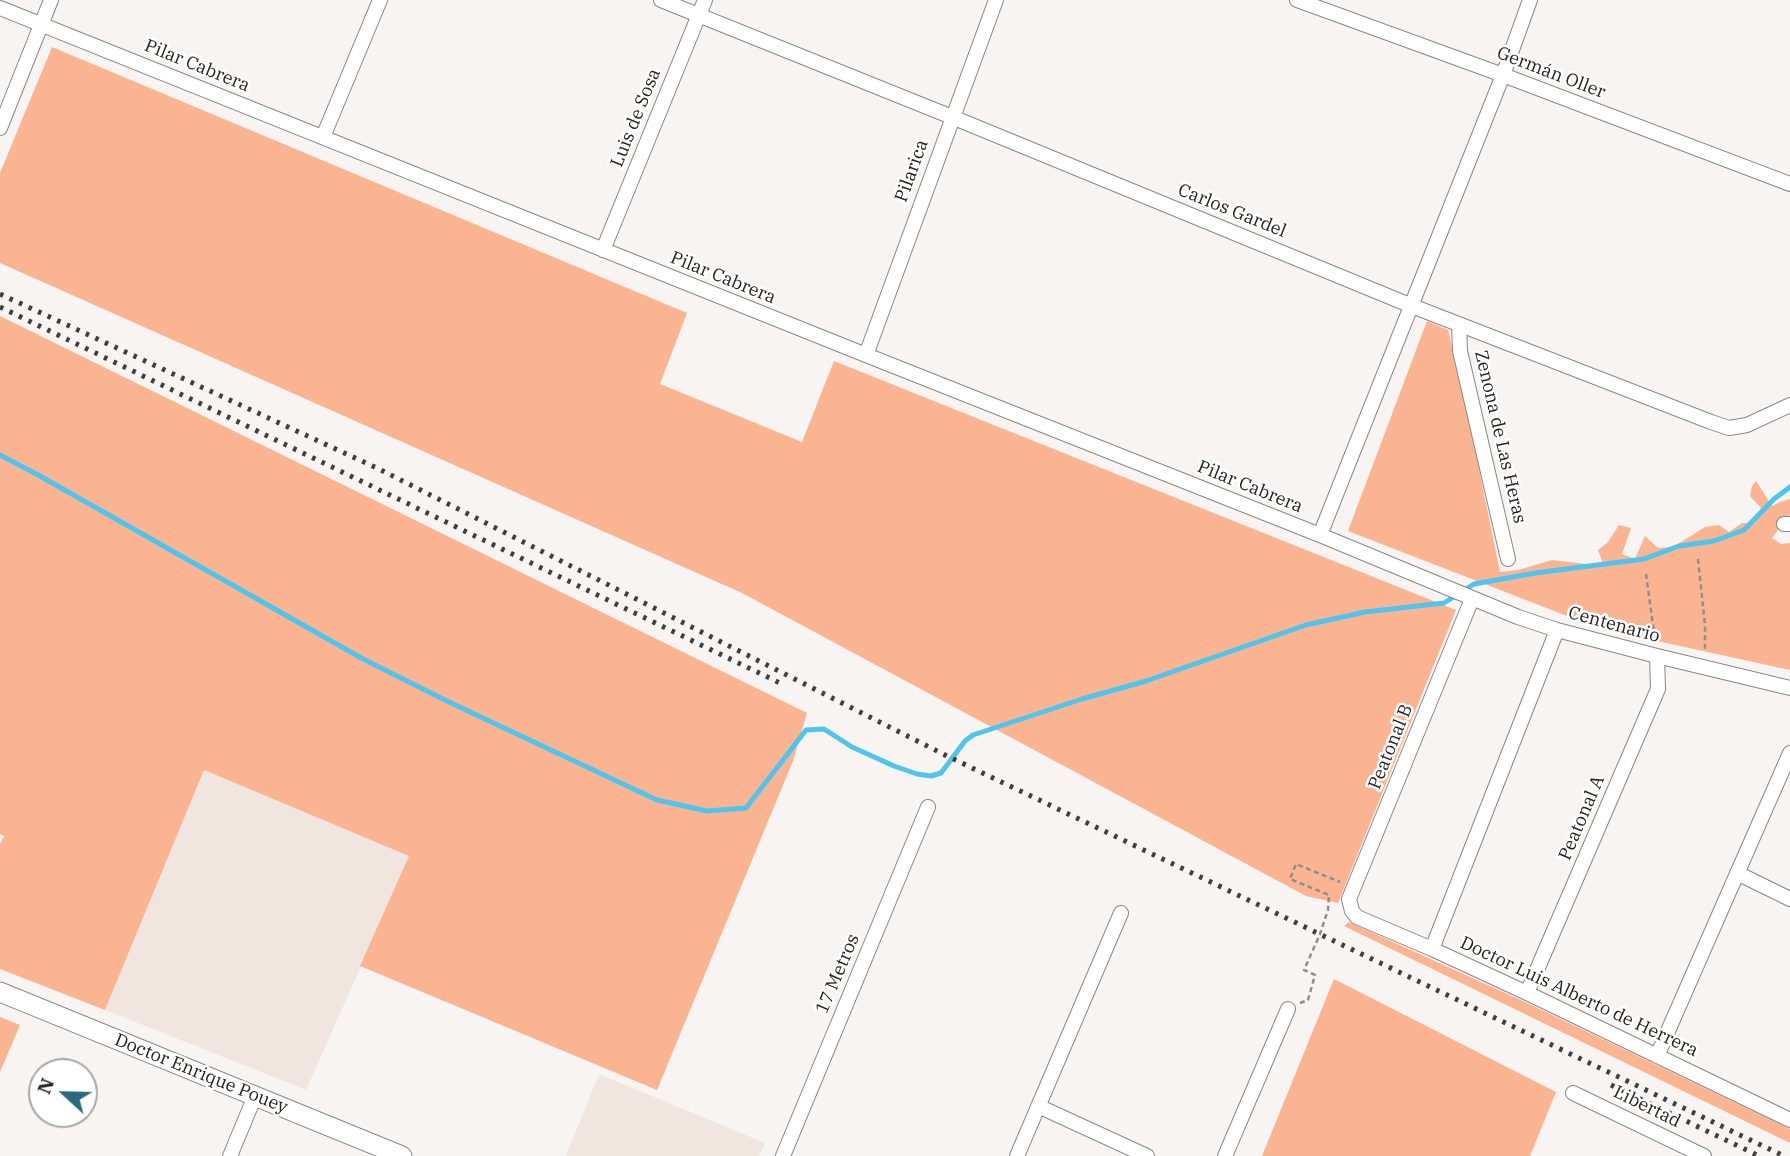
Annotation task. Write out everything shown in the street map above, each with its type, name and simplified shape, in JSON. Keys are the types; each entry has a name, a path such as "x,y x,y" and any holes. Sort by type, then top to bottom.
{"street":[{"path":"0,128 51,0"},
{"path":"323,137 380,0"},
{"name":"Carlos Gardel","path":"662,0 1412,306 1711,422 1729,428 1747,425 1790,405"},
{"name":"Luis de Sosa","path":"603,250 705,0"},
{"name":"Pilarica","path":"866,355 996,0"},
{"name":"Germán Oller","path":"1297,0 1790,184"},
{"path":"1320,535 1503,75 1530,0"},
{"name":"Pilar Cabrera","path":"0,8 1433,582"},
{"name":"Zenona de Las Heras","path":"1459,324 1460,351 1507,559"},
{"name":"Centenario","path":"1433,582 1518,617 1557,629 1790,688"},
{"name":"Peatonal B","path":"1352,911 1349,900 1470,598"},
{"path":"1433,949 1557,629"},
{"name":"Peatonal A","path":"1527,993 1658,689 1657,656"},
{"path":"1657,1056 1790,753"},
{"name":"17 Metros","path":"783,1156 928,807"},
{"path":"1737,873 1790,898"},
{"name":"Doctor Luis Alberto de Herrera","path":"1352,911 1357,917 1527,993 1790,1120"},
{"path":"1017,1156 1121,913"},
{"name":"Doctor Enrique Pouey","path":"0,992 402,1156"},
{"path":"1225,1156 1288,1009"},
{"name":"Libertad","path":"1573,1093 1704,1156"},
{"path":"230,1156 255,1096"},
{"path":"1038,1106 1147,1156"}],"path":[{"path":"1698,559 1705,625 1704,668"},
{"path":"1646,574 1657,656"},
{"path":"1288,1009 1308,1000 1315,975 1304,970 1320,934 1328,910 1329,895 1290,879 1296,864 1354,887"}],"shaded area":[{"path":"52,47 687,313 660,384 802,442 834,361 1456,610 1338,903 1306,896 742,593 0,263 0,173"},
{"path":"0,316 807,713 793,761 657,1090 360,966 409,856 204,770 105,1010 0,969 0,844 4,836 0,834"},
{"path":"1427,321 1448,330 1500,572 1552,560 1604,566 1598,550 1608,542 1619,525 1631,528 1622,554 1635,559 1645,536 1658,548 1673,547 1705,527 1719,525 1729,532 1742,523 1755,523 1761,508 1750,496 1756,481 1772,506 1790,499 1790,514 1772,538 1781,544 1790,543 1790,670 1580,621 1348,531"},
{"path":"204,770 410,856 306,1090 105,1010"},
{"path":"1349,922 1523,1001 1790,1129 1790,1143 1344,926"},
{"path":"1334,979 1556,1092 1530,1156 1262,1156"},
{"path":"0,1017 20,1025 0,1072"},
{"path":"599,1074 765,1143 759,1156 566,1156"}],"waterway":[{"path":"0,455 363,659 657,800 707,811 746,808 806,730 824,729 852,747 894,766 931,776 941,773 965,741 973,735 1146,681 1306,625 1365,612 1444,603 1474,584 1644,559 1679,546 1714,541 1744,530 1774,499 1790,487"}],"railway":[{"path":"0,294 379,469 945,755 1784,1156"},
{"path":"0,307 782,684"},
{"path":"1611,1085 1759,1156"}]}
